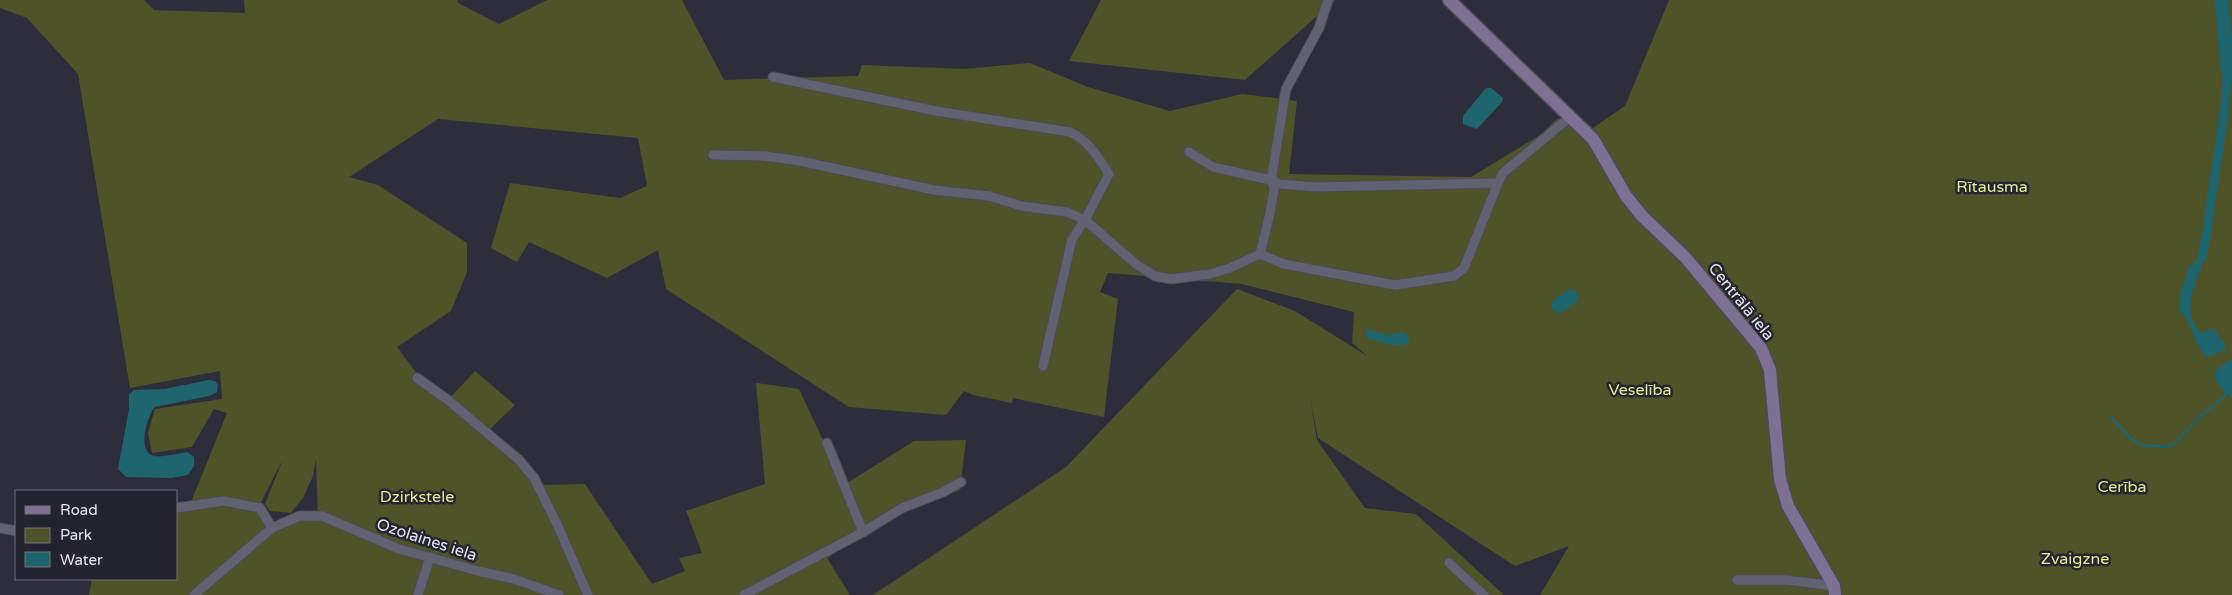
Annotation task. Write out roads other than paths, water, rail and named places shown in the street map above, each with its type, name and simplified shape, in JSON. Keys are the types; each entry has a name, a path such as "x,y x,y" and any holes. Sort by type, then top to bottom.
{"street":[{"path":"1260,254 1274,190 1272,175 1286,89 1319,28 1328,0"},
{"name":"Centrālā iela","path":"1449,0 1593,139 1626,196 1642,216 1685,257 1761,348 1770,370 1780,479 1788,506 1834,591"},
{"path":"772,77 936,111 1070,132 1082,138 1095,151 1109,174 1085,220 1072,239 1043,366"},
{"path":"713,155 765,156 800,161 934,190 989,196 1021,206 1067,212 1085,220 1136,264 1155,276 1172,280 1210,274 1230,268 1260,254 1284,264 1395,284 1454,276 1464,268 1503,173 1570,117"},
{"path":"1189,152 1213,167 1280,184 1316,187 1498,183"},
{"path":"418,378 448,400 519,460 534,478 588,595"},
{"path":"827,443 863,532"},
{"path":"744,595 863,532 902,508 943,492 961,482"},
{"path":"178,508 224,501 260,508 272,528"},
{"name":"Ozolaines iela","path":"194,595 272,528 300,516 322,516 399,549 514,579 559,595"},
{"path":"0,528 15,531"},
{"path":"418,595 430,558"},
{"path":"1449,563 1484,595"},
{"path":"1737,580 1787,580 1834,591"}],"water":[{"path":"1486,88 1491,88 1503,98 1502,102 1477,129 1463,124 1463,116"},
{"path":"2201,256 2204,258 2194,286 2191,314 2200,332 2215,329 2225,344 2226,349 2207,358 2197,344 2186,317 2179,310 2180,296 2188,268"},
{"path":"1569,289 1575,291 1579,296 1577,302 1558,314 1551,307 1554,299"},
{"path":"1367,329 1384,334 1402,332 1408,335 1410,339 1406,345 1391,345 1368,338 1365,333"},
{"path":"2232,359 2232,398 2223,391 2214,377 2218,368"},
{"path":"209,380 215,381 218,385 217,392 209,396 155,407 149,417 145,431 145,445 151,455 163,456 187,452 194,457 194,466 188,475 171,478 126,477 118,469 129,409 129,394 134,390 164,389"}],"waterway":[{"path":"2222,0 2227,66 2232,75"},
{"path":"2202,257 2226,97 2227,66"},
{"path":"2111,417 2131,439 2143,445 2165,447 2173,445 2226,393"}],"park label":[{"name":"Rītausma","path":"1992,186"},
{"name":"Veselība","path":"1640,389"},
{"name":"Cerība","path":"2122,486"},
{"name":"Dzirkstele","path":"417,496"},
{"name":"Zvaigzne","path":"2075,558"}]}
